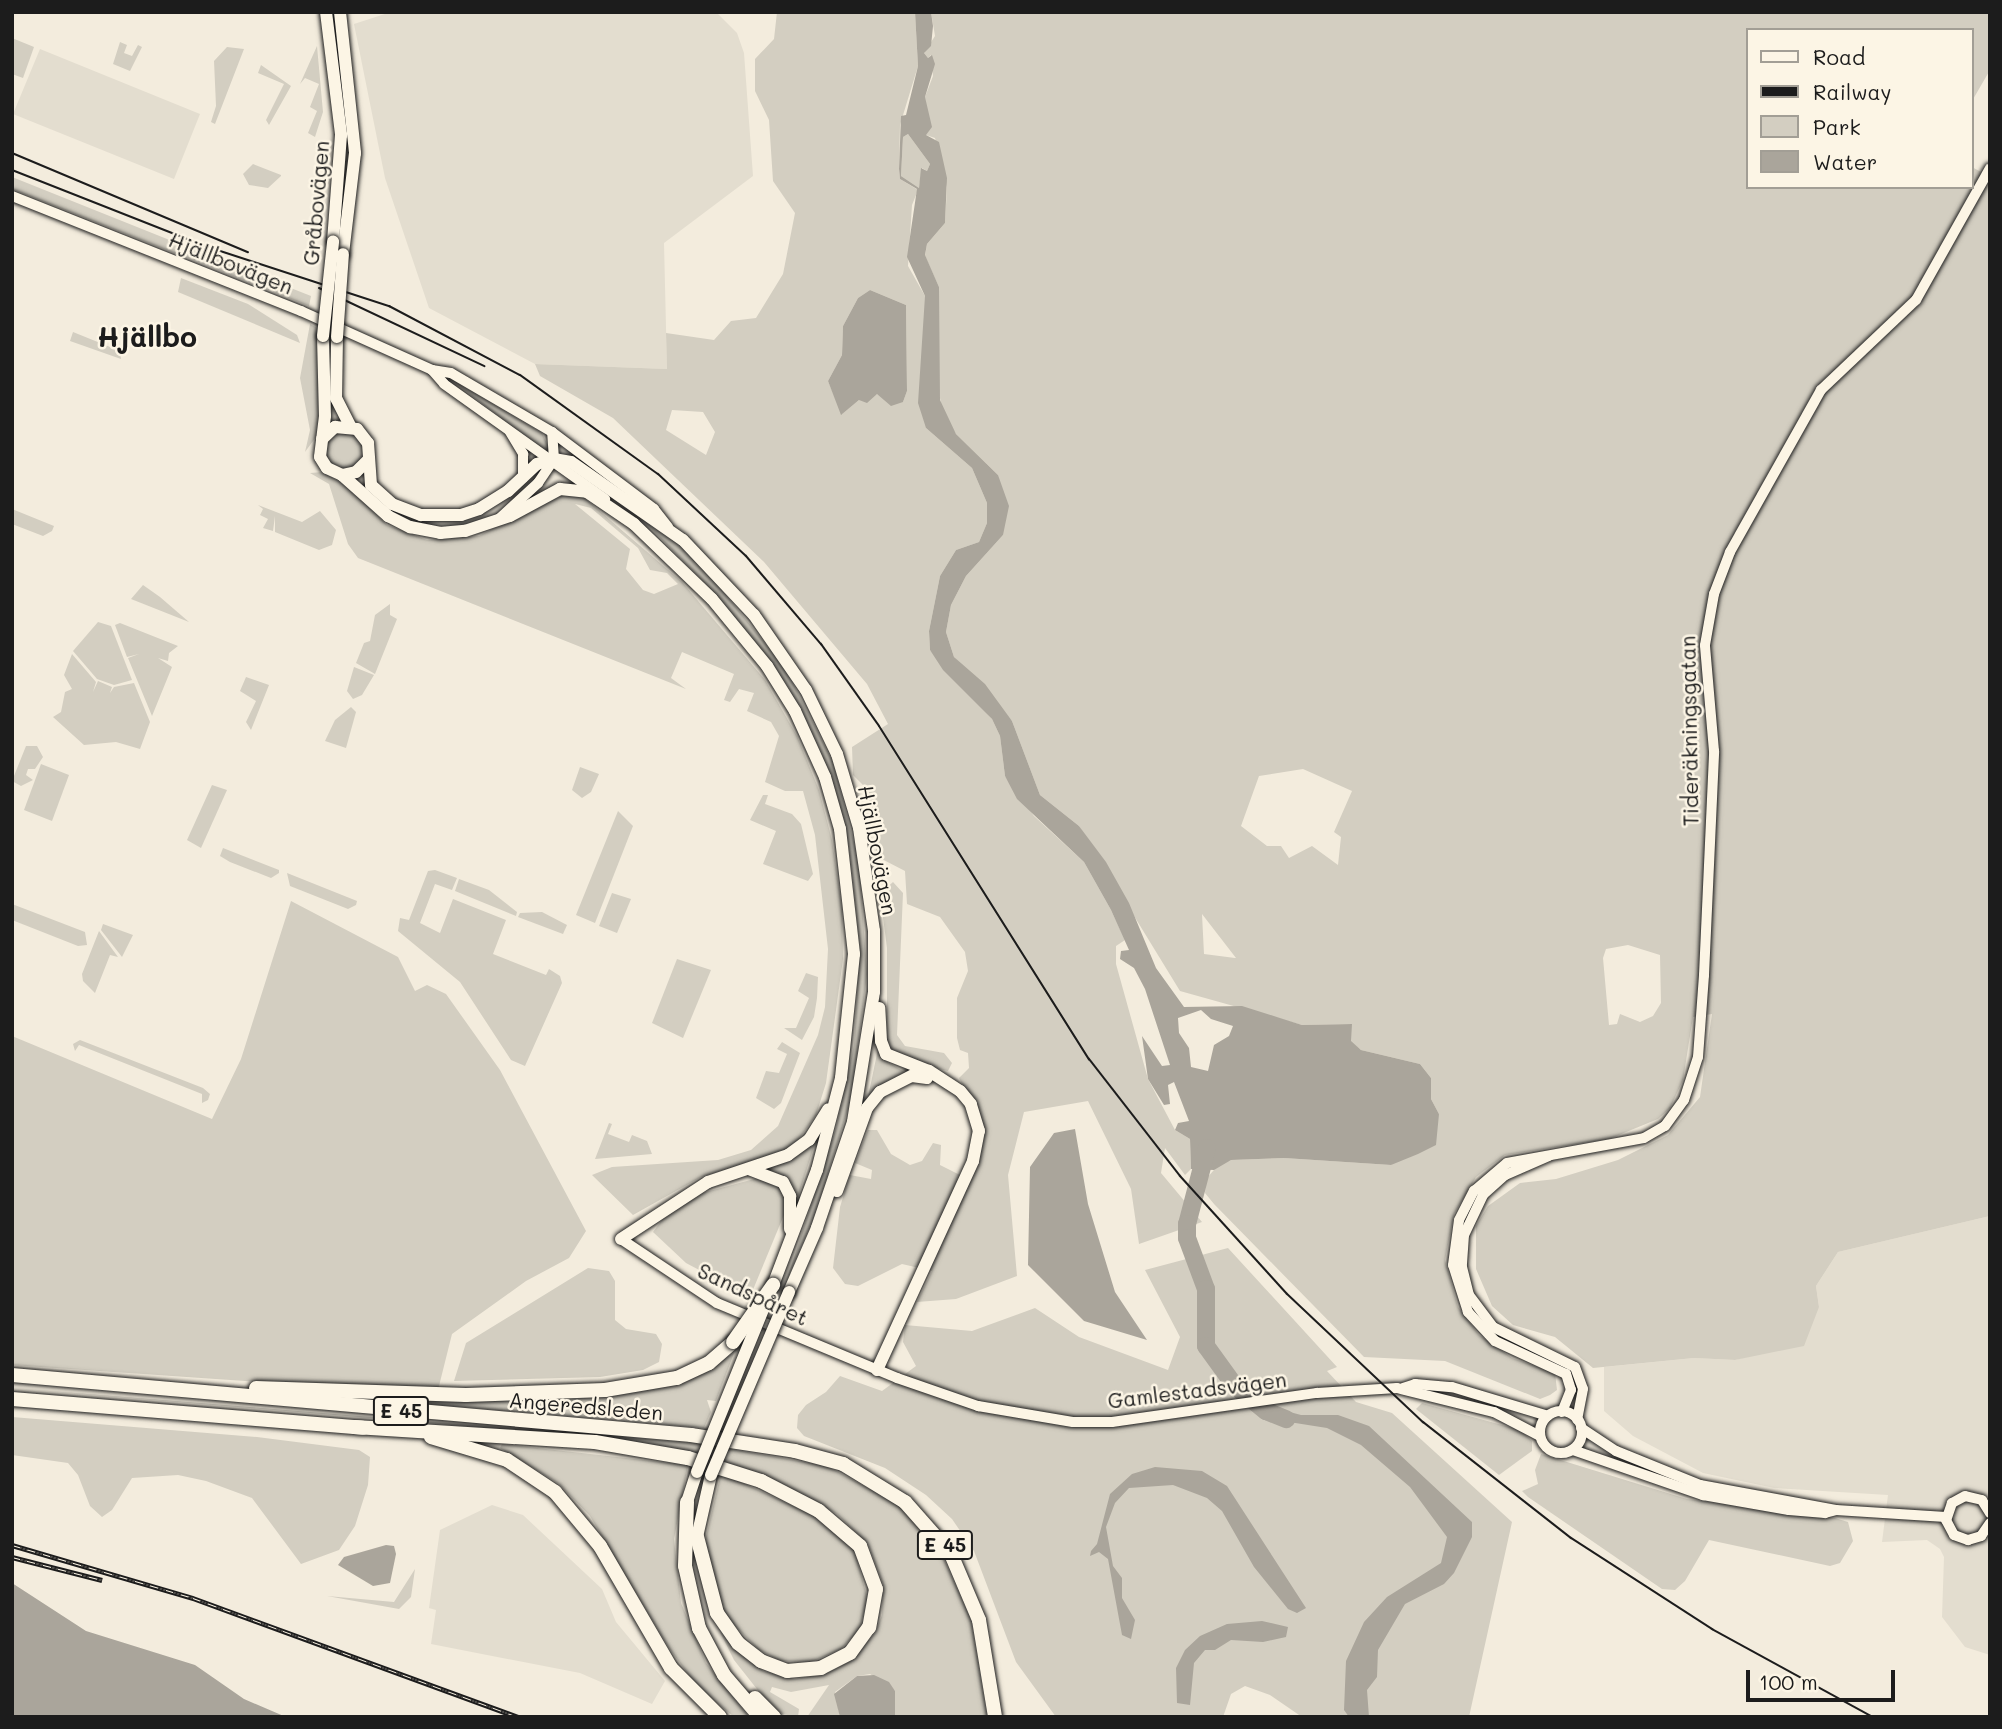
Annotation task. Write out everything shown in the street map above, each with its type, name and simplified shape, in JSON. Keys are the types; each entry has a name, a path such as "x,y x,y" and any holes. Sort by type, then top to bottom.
{"highway":[{"path":"181,1390 212,1386 466,1395 605,1390 677,1378 709,1363 733,1342 773,1285"},
{"name":"Angeredsleden","path":"12,1375 691,1435 795,1451 843,1464 905,1502 951,1554 979,1620 995,1717"},
{"name":"E 45","path":"12,1399 355,1427 411,1434 488,1452 555,1492 600,1546 671,1668 720,1717"},
{"path":"355,1427 595,1442 688,1458 761,1481 828,1517 860,1546 876,1589 869,1627 850,1653 821,1668 793,1672 761,1661 738,1643 717,1613 697,1537"},
{"path":"687,1502 685,1566 699,1628 724,1675 760,1717"},
{"path":"697,1537 700,1596 714,1637 739,1679 774,1717"}],"main road":[{"name":"Gråbovägen","path":"326,12 341,114 333,242 323,336 323,463 342,475 378,510 411,527 454,532 500,518 570,488 587,492 615,510"},
{"name":"Gråbovägen","path":"340,12 355,153 343,254 336,398 351,427 368,443 367,478 377,493 391,504 421,515 461,515 479,509 523,478 537,464 554,459"},
{"path":"322,439 335,428 351,427"},
{"path":"554,459 578,466 668,527"},
{"path":"342,475 356,472 366,461"},
{"name":"Hjällbovägen","path":"615,510 674,560 753,648 794,711 825,778 840,829 853,926 852,990 841,1078 817,1170 786,1255 687,1502"},
{"name":"Hjällbovägen","path":"668,527 754,615 816,708 849,790 874,931 866,1061 853,1122 817,1228 711,1475 697,1537"},
{"path":"874,931 883,1048 891,1059 937,1076 971,1104 979,1131 977,1147 877,1370"},
{"path":"817,1228 844,1177 874,1100 895,1082 937,1076"},
{"path":"621,1239 708,1182 751,1170 809,1140 841,1078"},
{"path":"751,1170 783,1182 790,1196 786,1255"}],"street":[{"name":"Tideräkningsgatan","path":"1579,1424 1583,1389 1575,1367 1493,1327 1469,1295 1462,1267 1466,1229 1483,1195 1505,1175 1550,1156 1632,1142 1654,1133 1675,1115 1691,1085 1700,1028 1712,820 1714,751 1705,645 1714,594 1735,542 1821,390 1924,289 1990,168"},
{"name":"Hjällbovägen","path":"12,197 300,311 432,370 451,373 552,432 654,509 668,527"},
{"name":"Hjällbovägen","path":"432,370 444,384 554,459 615,510"},
{"name":"Hjällbovägen","path":"507,429 523,454 523,478"},
{"path":"500,518 538,483 554,459 552,432"},
{"name":"Tideräkningsgatan","path":"1550,1156 1535,1154 1507,1163 1474,1191 1459,1220 1453,1265 1461,1298 1478,1326 1503,1345 1566,1374 1571,1390 1562,1412"},
{"name":"Sandspåret","path":"621,1239 664,1272 717,1303 877,1370"},
{"name":"Gamlestadsvägen","path":"877,1370 978,1406 1073,1422 1140,1420 1281,1399 1403,1388 1419,1383 1451,1387 1548,1416"},
{"name":"Gamlestadsvägen","path":"1403,1388 1494,1412 1540,1436 1553,1452 1573,1450 1703,1495 1789,1510 1825,1513 1836,1510"},
{"path":"1540,1436 1548,1416 1562,1412"},
{"name":"Gamlestadsvägen","path":"1562,1412 1616,1451 1700,1485 1836,1510 1946,1517"},
{"path":"1573,1450 1579,1424"},
{"path":"1990,1513 1982,1500 1965,1496 1952,1503 1946,1517 1950,1531 1965,1540 1981,1536 1990,1523"}],"shaded area":[{"path":"391,12 716,12 737,33 744,53 753,176 664,243 667,369 535,364 429,308 385,178 354,24"},
{"path":"40,49 200,114 174,179 13,114"},
{"path":"1990,1216 1990,1655 1965,1647 1942,1617 1944,1557 1940,1549 1927,1540 1882,1542 1888,1495 1774,1488 1703,1473 1633,1436 1604,1411 1604,1367 1694,1358 1735,1360 1754,1355 1819,1307 1816,1286 1838,1252"},
{"path":"492,1505 523,1515 602,1589 616,1622 665,1681 652,1704 580,1673 431,1644 436,1610 429,1608 440,1530"}],"green space":[{"path":"777,12 915,12 918,66 900,125 899,169 900,179 918,190 912,205 908,266 925,296 926,428 972,468 987,503 987,523 979,542 956,550 940,576 929,631 930,650 992,719 1000,736 1005,776 1034,816 1084,862 1111,910 1125,940 1116,946 1116,964 1148,1079 1175,1130 1190,1139 1191,1169 1185,1175 1165,1148 1161,1173 1202,1222 1139,1244 1131,1189 1088,1101 1024,1112 1008,1175 1017,1276 956,1299 917,1302 932,1271 902,1264 858,1286 845,1284 833,1268 840,1207 850,1175 871,1179 872,1170 855,1163 868,1130 877,1130 891,1154 910,1165 922,1161 933,1143 941,1145 940,1165 964,1177 977,1113 959,1078 969,1068 968,1053 960,1050 957,1038 957,998 968,971 965,952 940,917 907,904 905,871 876,856 875,821 864,786 853,775 852,747 888,724 867,684 764,562 613,418 540,376 535,364 667,369 666,333 714,340 731,321 756,318 783,274 795,213 773,181 769,120 755,91 755,59 774,39","holes":["870,290 906,305 907,391 903,402 877,394 859,400 842,414 828,381 842,355 843,326 858,298","672,410 703,412 715,432 706,455 666,430"]},
{"path":"931,12 1990,12 1990,70 1974,98 1974,28 1746,28 1746,189 1974,189 1974,168 1981,172 1990,160 1990,1216 1838,1252 1816,1286 1819,1307 1804,1346 1735,1360 1694,1358 1593,1368 1555,1337 1513,1325 1492,1306 1476,1269 1476,1226 1488,1206 1520,1183 1556,1179 1618,1160 1668,1135 1700,1097 1712,1014 1693,1017 1683,1080 1670,1108 1658,1119 1609,1139 1505,1155 1476,1177 1454,1214 1445,1260 1458,1307 1479,1335 1512,1358 1555,1373 1557,1390 1540,1399 1445,1361 1364,1357 1214,1204 1205,1193 1206,1179 1221,1162 1284,1158 1391,1165 1439,1114 1431,1099 1431,1078 1420,1064 1361,1050 1351,1042 1351,1024 1302,1025 1180,991 1079,826 1040,795 1012,721 954,657 946,632 951,605 966,576 1003,535 998,475 956,434 943,414 936,377 939,287 925,256 927,244 945,223 947,187 935,138 926,135 925,97 933,76 931,55 928,58 924,53 935,36","holes":["1303,769 1352,791 1334,832 1341,837 1338,865 1312,846 1289,858 1281,846 1267,846 1241,826 1259,776","1202,914 1236,958 1204,954","1628,945 1660,955 1661,1003 1653,1016 1640,1022 1620,1014 1617,1024 1609,1025 1603,958 1606,949"]},
{"path":"12,38 34,47 23,78 12,74"},
{"path":"120,42 127,45 124,53 132,56 138,45 142,47 130,71 113,64"},
{"path":"317,46 323,112 315,137 308,133 317,111 310,107 319,84 305,78 300,84"},
{"path":"227,47 244,49 215,124 211,122 216,106 214,61"},
{"path":"261,65 291,86 269,125 266,120 284,84 258,73"},
{"path":"908,134 930,164 927,171 922,168 919,188 901,176 903,137"},
{"path":"253,164 281,176 268,188 249,185 243,174"},
{"path":"12,177 177,243 177,254 12,189"},
{"path":"189,248 311,296 309,306 186,257"},
{"path":"181,278 248,304 297,335 300,343 178,292"},
{"path":"310,324 319,329 321,430 305,452 310,430 300,378"},
{"path":"73,332 120,351 121,359 70,341"},
{"path":"449,378 542,433 550,450 540,448"},
{"path":"344,433 356,439 362,451 356,463 344,469 332,463 326,451 332,439"},
{"path":"323,472 348,487 387,525 427,540 479,536 556,495 581,495 682,582 765,680 797,736 819,790 832,840 842,909 843,959 826,1083 816,1115 796,1143 781,1153 701,1177 633,1215 592,1175 612,1167 718,1160 751,1150 778,1126 818,1035 825,1007 828,949 815,835 803,791 785,791 765,782 779,736 771,722 747,711 754,693 739,689 730,702 724,700 734,674 682,652 671,678 686,689 358,558 348,544 329,484 310,473","holes":["575,504 591,508 638,548 650,570 667,573 678,584 654,594 643,590 626,569 630,549"]},
{"path":"258,505 302,522 320,511 336,530 332,545 319,550 275,532 275,516 273,531 263,528 268,519 260,515 263,509"},
{"path":"12,509 54,526 52,531 43,536 12,524"},
{"path":"644,521 678,544 709,574 785,668 833,762 859,862 867,974 852,1096 815,1215 787,1279 836,1128 854,1045 860,946 849,847 822,754 787,685 714,593"},
{"path":"143,585 160,597 189,622 131,599"},
{"path":"390,604 390,615 397,619 375,674 356,663 364,643 370,641 375,615"},
{"path":"98,622 111,626 132,680 114,685 97,679 73,651"},
{"path":"120,623 178,646 169,653 168,661 158,658 172,667 152,716 128,658 139,654 127,657 115,625"},
{"path":"72,654 96,682 93,692 98,681 112,687 110,693 114,687 134,683 150,722 140,749 116,742 84,745 53,717 61,712 65,692 72,689 64,675"},
{"path":"354,667 374,675 362,695 353,699 347,691"},
{"path":"246,677 269,685 251,730 246,722 256,701 240,691"},
{"path":"351,707 356,712 346,748 325,741 335,720"},
{"path":"26,746 37,746 43,757 35,769 28,769 26,775 33,780 21,786 12,781"},
{"path":"41,764 69,775 52,821 24,810"},
{"path":"580,767 599,774 591,792 582,798 572,790"},
{"path":"212,785 227,790 201,848 187,840"},
{"path":"763,795 768,795 765,804 792,814 801,824 813,874 808,881 763,864 776,831 750,820"},
{"path":"618,811 633,826 595,923 576,915"},
{"path":"223,848 279,870 279,873 271,878 230,862 220,856"},
{"path":"435,870 457,878 452,890 435,884 420,923 440,933 453,899 506,920 493,954 546,975 549,969 560,976 562,983 525,1066 511,1060 460,982 398,931 400,918 409,920 428,871"},
{"path":"287,873 357,901 356,905 348,909 290,886"},
{"path":"459,879 489,890 517,912 516,916 455,891"},
{"path":"893,882 903,893 897,1035 905,1046 944,1053 952,1063 948,1071 909,1062 887,1045 887,948 880,894"},
{"path":"612,893 631,899 617,933 599,926"},
{"path":"291,901 398,957 415,991 427,985 446,994 500,1070 586,1231 569,1258 526,1281 452,1334 437,1394 12,1365 12,1036 212,1119 241,1059"},
{"path":"12,904 85,932 87,945 78,946 12,920"},
{"path":"542,912 567,925 563,934 518,917 520,913"},
{"path":"103,924 133,935 122,957 101,930"},
{"path":"99,931 118,957 110,955 95,993 83,981 82,974"},
{"path":"677,959 711,970 683,1038 652,1023"},
{"path":"806,973 818,977 817,998 814,1017 802,1040 784,1028 796,1028 809,998 798,991"},
{"path":"80,1040 203,1088 210,1094 208,1100 202,1103 202,1094 79,1045 75,1051 73,1044"},
{"path":"782,1042 800,1053 781,1103 774,1109 756,1098 766,1071 779,1073 787,1054 777,1049"},
{"path":"878,1049 886,1061 906,1073 868,1097"},
{"path":"609,1123 612,1124 608,1134 629,1142 632,1135 647,1141 652,1154 595,1159"},
{"path":"816,1140 797,1197 785,1177 768,1169"},
{"path":"758,1178 781,1189 786,1210 750,1297 686,1263 653,1232 665,1216 702,1193"},
{"path":"1228,1248 1337,1367 1327,1371 1356,1402 1392,1413 1512,1522 1469,1717 1302,1717 1270,1695 1245,1686 1231,1694 1223,1717 1056,1717 1016,1662 974,1551 952,1519 926,1495 885,1468 804,1436 797,1428 798,1415 806,1405 826,1392 840,1376 882,1391 916,1366 903,1342 905,1325 972,1331 1035,1308 1079,1337 1168,1370 1180,1337 1145,1270"},
{"path":"588,1268 609,1271 615,1281 615,1320 626,1329 656,1334 662,1344 659,1362 643,1370 600,1377 454,1381 466,1343"},
{"path":"734,1353 716,1401 707,1400 711,1412 704,1428 334,1396 684,1381"},
{"path":"12,1388 696,1443 827,1466 897,1504 939,1548 971,1620 987,1717 895,1717 895,1691 870,1674 857,1676 835,1692 840,1717 807,1717 829,1685 791,1692 772,1687 770,1692 799,1709 798,1717 782,1714 764,1698 734,1660 720,1632 763,1671 795,1679 826,1674 852,1660 875,1633 882,1615 883,1584 868,1544 837,1514 775,1480 724,1461 688,1452 499,1429"},
{"path":"1422,1403 1520,1430 1532,1441 1532,1451 1499,1475 1416,1409"},
{"path":"12,1417 257,1437 359,1450 370,1457 368,1485 355,1526 339,1550 301,1564 252,1498 206,1481 178,1475 132,1478 112,1510 102,1517 90,1506 78,1475 68,1463 12,1455"},
{"path":"502,1444 688,1465 674,1539 681,1603 706,1663 749,1717 734,1717 697,1686 669,1648 590,1516 558,1483 500,1448"},
{"path":"1541,1454 1687,1499 1835,1518 1848,1522 1853,1541 1840,1563 1830,1566 1709,1540 1685,1581 1675,1590 1662,1589 1522,1491 1538,1484 1535,1470"},
{"path":"721,1473 819,1518 854,1549 868,1600 859,1630 841,1649 811,1662 781,1661 759,1650 726,1617 707,1564 706,1537"},
{"path":"415,1569 411,1597 399,1609 327,1596 394,1602"}],"water":[{"path":"915,12 931,12 931,46 924,53 928,58 932,55 935,64 925,97 932,127 926,135 939,142 947,178 945,223 927,244 925,255 939,287 940,400 956,434 998,475 1009,506 1003,535 966,576 951,605 946,632 954,657 985,684 1012,721 1040,795 1079,826 1106,862 1129,903 1156,968 1184,1007 1242,1006 1302,1025 1352,1024 1351,1041 1361,1050 1420,1064 1431,1078 1431,1099 1439,1114 1436,1145 1418,1154 1391,1165 1284,1158 1231,1160 1214,1170 1191,1169 1190,1139 1175,1130 1178,1123 1189,1121 1174,1082 1168,1085 1170,1104 1164,1105 1148,1079 1142,1036 1162,1066 1170,1065 1145,989 1134,968 1120,959 1121,951 1129,950 1111,910 1084,862 1017,799 1005,776 1000,736 992,719 943,670 930,650 929,631 940,576 956,550 979,542 987,523 987,503 972,468 926,428 918,403 925,296 907,257 917,189 900,179 899,169 901,116 906,115 918,66","holes":["908,134 930,164 927,171 921,168 919,188 901,176 903,137","1201,1010 1211,1019 1233,1026 1229,1036 1214,1045 1208,1071 1191,1067 1189,1048 1179,1033 1178,1018"]},
{"path":"870,290 906,305 907,391 903,402 891,406 877,394 867,403 859,400 841,415 828,381 842,355 843,326 858,298"},
{"path":"1075,1129 1088,1204 1115,1292 1147,1340 1084,1321 1028,1265 1030,1167 1054,1133"},
{"path":"1271,1407 1301,1415 1338,1415 1369,1426 1472,1522 1472,1537 1454,1573 1444,1584 1405,1604 1378,1650 1377,1677 1367,1690 1369,1717 1349,1717 1344,1710 1346,1661 1364,1622 1387,1597 1441,1563 1447,1537 1410,1487 1361,1445 1327,1428 1270,1419 1259,1413"},
{"path":"1155,1467 1202,1471 1227,1486 1306,1608 1297,1613 1288,1609 1254,1567 1222,1511 1207,1498 1173,1485 1129,1488 1115,1503 1106,1527 1113,1566 1122,1578 1122,1598 1135,1620 1131,1639 1122,1635 1108,1559 1099,1552 1090,1556 1097,1544 1110,1494 1132,1474"},
{"path":"386,1545 394,1546 396,1554 390,1583 373,1586 338,1565 344,1557"},
{"path":"12,1583 86,1631 195,1665 244,1699 286,1717 12,1717"},
{"path":"1262,1621 1288,1627 1286,1637 1263,1642 1231,1640 1215,1650 1205,1650 1194,1663 1190,1705 1177,1703 1176,1668 1185,1650 1200,1636 1227,1624"},
{"path":"874,1675 889,1682 895,1691 895,1717 840,1717 834,1694 857,1676"}],"waterway":[{"path":"1207,1148 1187,1224 1187,1238 1206,1289 1206,1346 1235,1386 1266,1411 1286,1419"}],"tram line":[{"path":"12,153 248,252"},
{"path":"12,170 202,245 389,306 520,375 658,474 746,556 821,644 879,726 1089,1059 1180,1176 1287,1294 1423,1422 1571,1538 1712,1629 1873,1717"},
{"path":"319,288 484,366"}],"railway":[{"path":"12,1545 193,1598 518,1717"},
{"path":"12,1557 102,1580"}],"district":[{"name":"Hjällbo","path":"147,336"}]}
